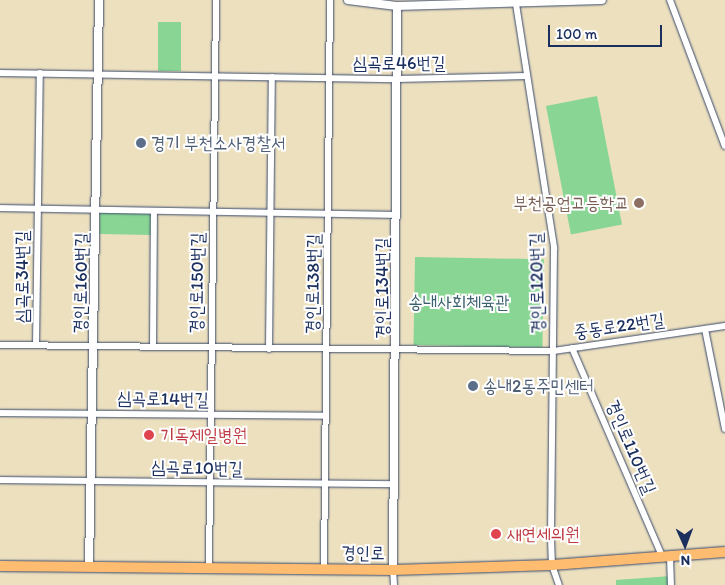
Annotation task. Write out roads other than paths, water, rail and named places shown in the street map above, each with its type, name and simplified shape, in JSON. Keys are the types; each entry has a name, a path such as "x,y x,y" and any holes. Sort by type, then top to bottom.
{"main road":[{"name":"경인로","path":"0,566 393,570 552,565 725,552"}],"street":[{"name":"경인로160번길","path":"89,567 97,210 99,0"},
{"name":"경인로150번길","path":"209,567 216,0"},
{"name":"경인로138번길","path":"324,569 330,214 330,0"},
{"path":"348,0 397,6 602,0"},
{"path":"670,0 725,146"},
{"name":"경인로120번길","path":"516,4 554,248 552,565 559,585"},
{"name":"경인로134번길","path":"393,570 397,351 397,6"},
{"name":"심곡로46번길","path":"0,72 397,79 527,76"},
{"path":"37,209 40,73"},
{"path":"269,348 272,77"},
{"name":"심곡로34번길","path":"0,208 397,215"},
{"name":"심곡로34번길","path":"36,345 37,209"},
{"path":"153,347 154,211"},
{"name":"중동로22번길","path":"0,345 397,351 553,351 725,326"},
{"path":"705,329 725,429"},
{"name":"경인로110번길","path":"572,348 666,557"},
{"name":"심곡로14번길","path":"0,413 326,416"},
{"name":"심곡로10번길","path":"0,480 394,484"},
{"path":"666,557 671,585"},
{"path":"393,570 394,585"}],"place":[{"name":"경기 부천소사경찰서","path":"141,143"},
{"name":"부천공업고등학교","path":"639,203"},
{"name":"송내2동주민센터","path":"473,386"},
{"name":"기독제일병원","path":"149,435"},
{"name":"새연세의원","path":"496,534"}],"park label":[{"name":"송내사회체육관","path":"459,302"}]}
